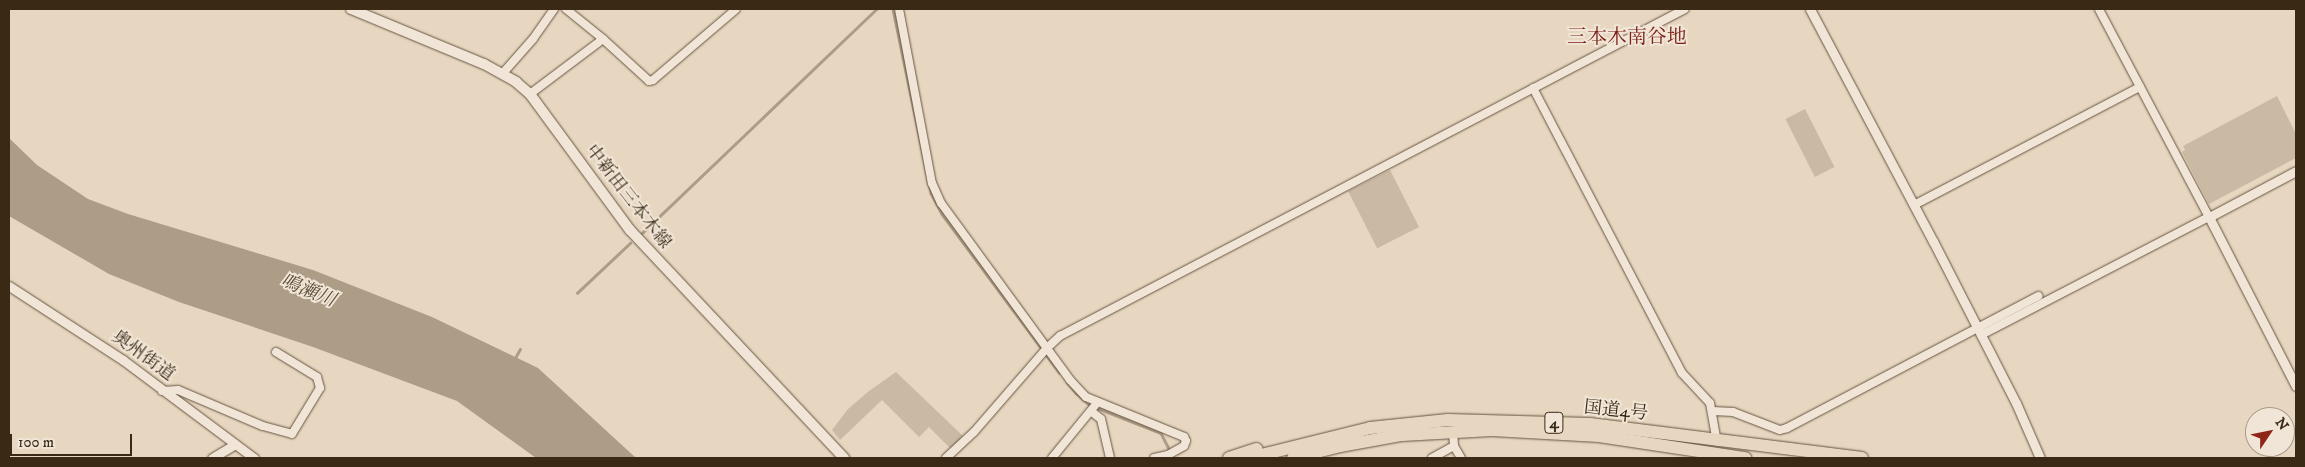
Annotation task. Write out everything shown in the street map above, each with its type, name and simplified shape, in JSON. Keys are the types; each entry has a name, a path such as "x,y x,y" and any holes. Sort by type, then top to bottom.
{"highway":[{"name":"国道4号","path":"1249,458 1370,428 1448,420 1590,424 1862,458"},
{"name":"国道4号","path":"1293,458 1385,438 1453,431 1531,430 1724,457 1745,458"},
{"path":"1229,458 1259,448 1318,440"}],"main road":[{"name":"中新田三本木線","path":"351,9 503,73 530,94 630,230 732,341 810,419 844,458"}],"street":[{"path":"503,73 533,39 554,9"},
{"path":"566,9 603,39 649,81 653,80 736,9"},
{"path":"899,9 935,191 948,215 1045,350 1077,389 1095,407 1101,419 1110,458"},
{"path":"946,458 979,426 1045,350 1060,336 1685,9"},
{"path":"1810,9 2016,403 2040,458"},
{"path":"2099,9 2296,386"},
{"path":"530,94 603,39"},
{"path":"1914,205 2140,87"},
{"path":"1533,88 1682,373 1705,396 1712,410 1717,440 1724,457"},
{"path":"1712,410 1733,412 1780,430 1787,428 2209,217 2296,171"},
{"name":"奥州街道","path":"9,286 123,360 254,458"},
{"path":"1979,332 2038,296"},
{"path":"162,391 178,390 263,426 292,434 320,388 317,377 276,352"},
{"path":"1095,407 1184,437 1186,441 1184,446 1168,457 1154,458"},
{"path":"1052,458 1095,407"},
{"path":"1453,431 1454,446 1461,458"},
{"path":"212,458 235,444"},
{"path":"1432,458 1454,446"}],"shaded area":[{"path":"2277,96 2296,134 2296,158 2209,204 2182,152 2185,150 2183,146"},
{"path":"1805,109 1835,167 1815,177 1785,119"},
{"path":"1390,170 1419,227 1377,248 1348,191"},
{"path":"896,372 963,436 951,449 929,427 919,437 882,400 840,440 832,430 848,409"}],"water":[{"name":"鳴瀬川","path":"9,138 37,165 88,199 128,214 313,270 432,317 538,368 636,458 536,458 457,401 313,347 179,302 109,274 9,216"}],"waterway":[{"path":"642,233 876,9"},
{"path":"893,9 931,193 942,214 1059,372"},
{"path":"577,293 630,243"},
{"path":"515,358 520,349"},
{"path":"1067,382 1090,405 1161,433 1169,449"}],"district":[{"name":"三本木南谷地","path":"1627,37"}]}
